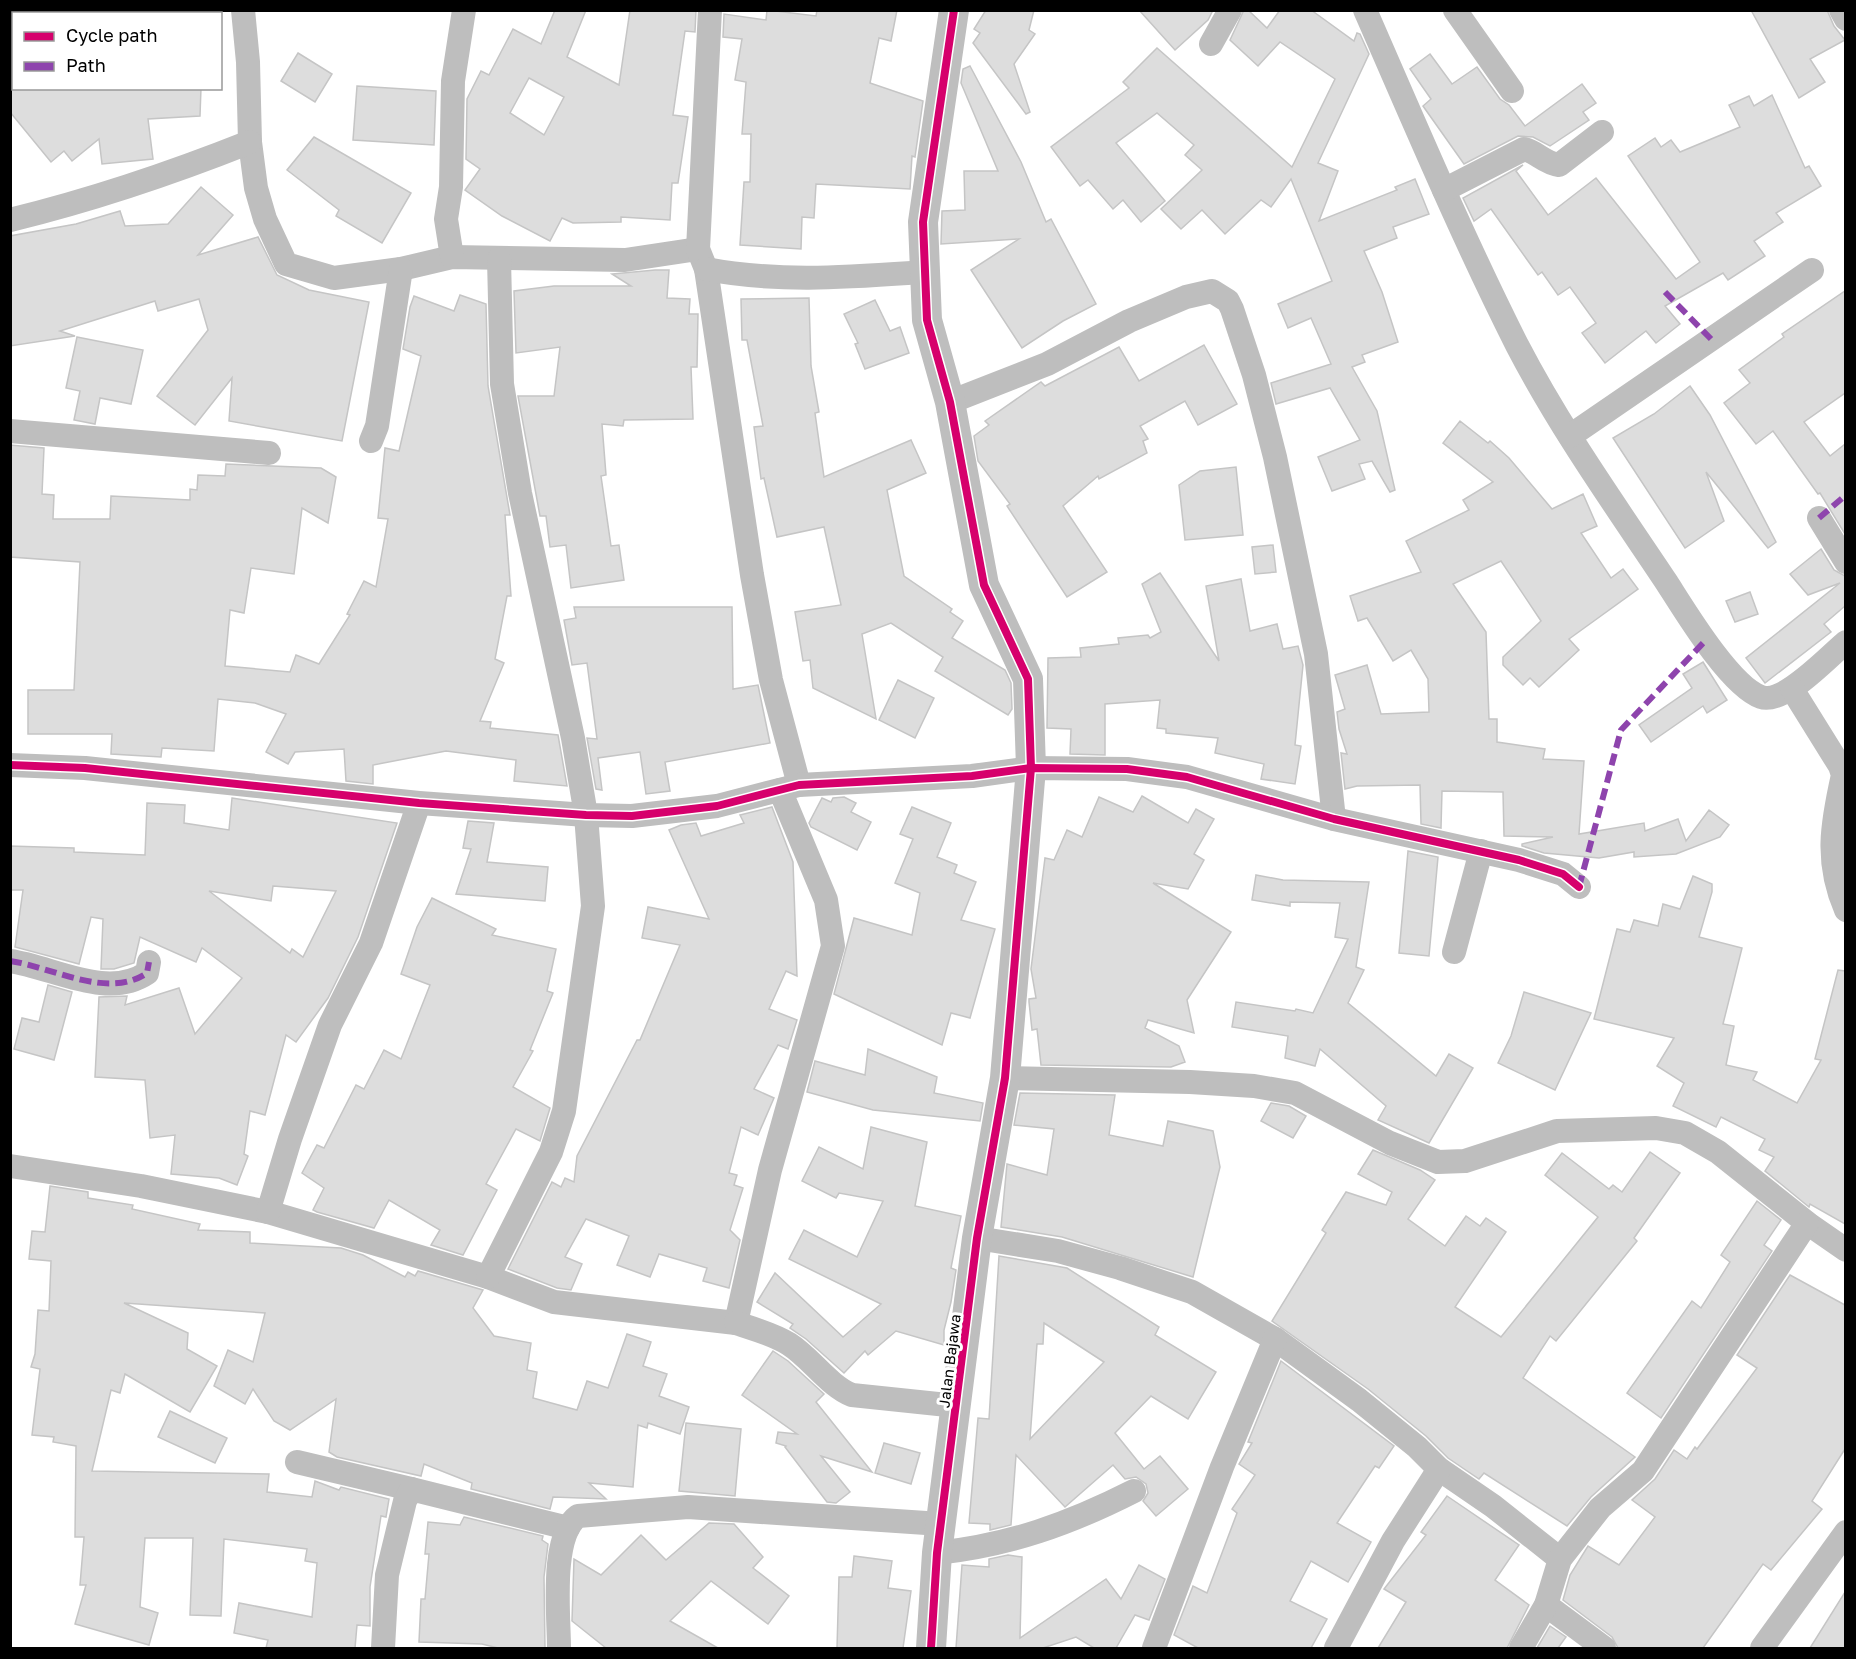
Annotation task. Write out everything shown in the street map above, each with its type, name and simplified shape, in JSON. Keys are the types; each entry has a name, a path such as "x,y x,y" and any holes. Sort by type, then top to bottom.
{"street":[{"path":"243,10 248,62 250,142 256,188 265,219 286,264 334,278 401,269 452,257 702,259 745,276 804,280 924,272"},
{"path":"452,257 446,219 451,187 453,81 464,10"},
{"path":"710,10 702,259 752,575 789,788 826,900 833,933 833,946 770,1170 736,1323"},
{"name":"Jalan Bajawa","path":"931,1648 939,1539 977,1238 1005,1078 1030,768 1028,679 984,585 950,402 927,320 923,222 954,10"},
{"path":"1210,44 1230,10"},
{"path":"1365,10 1444,190 1518,345 1570,436 1705,641 1743,686 1763,698 1773,697 1792,689 1845,642"},
{"path":"1455,10 1512,91"},
{"path":"1841,10 1845,19"},
{"path":"1444,190 1516,151 1533,151 1541,160 1559,165 1602,132"},
{"path":"10,220 67,206 132,185 250,142"},
{"path":"488,1277 551,1152 564,1111 593,906 586,815 545,598 520,493 502,384 498,259"},
{"path":"371,441 377,426 401,269"},
{"path":"1570,436 1812,270"},
{"path":"950,402 1047,364 1129,321 1186,297 1212,291 1228,301 1254,375 1275,457 1316,654 1335,819"},
{"path":"10,431 269,453"},
{"path":"1819,518 1845,562"},
{"path":"1792,689 1843,775 1831,829 1831,854 1845,910"},
{"path":"10,765 85,768 419,803 586,815 632,816 717,806 789,788 972,776 1030,768 1126,769 1187,777 1335,819 1520,860 1563,874 1579,887"},
{"path":"268,1212 290,1139 330,1025 371,943 419,803"},
{"path":"1454,952 1481,851"},
{"path":"10,961 113,984 138,979 147,973 149,962"},
{"path":"1005,1078 1190,1082 1254,1086 1295,1093 1390,1143 1438,1162 1465,1161 1557,1131 1656,1128 1685,1133 1718,1152 1807,1223 1845,1250"},
{"path":"10,1166 141,1186 268,1212 488,1277 554,1302 736,1323 790,1344 839,1388 852,1395 957,1407"},
{"path":"1521,1648 1546,1605 1560,1559 1600,1508 1643,1471 1807,1223"},
{"path":"977,1238 1058,1251 1160,1280 1192,1292 1275,1339 1401,1434 1439,1469 1493,1506 1560,1559"},
{"path":"1154,1648 1222,1467 1275,1339"},
{"path":"297,1462 568,1528"},
{"path":"1336,1648 1393,1541 1439,1469"},
{"path":"383,1648 387,1575 405,1502 411,1489"},
{"path":"559,1648 560,1563 568,1528 578,1516 688,1507 939,1539 1019,1539 1091,1513 1134,1491"},
{"path":"1762,1648 1845,1532"},
{"path":"1546,1605 1604,1648"}],"building":[{"path":"555,10 586,10 567,57 619,85 630,10 696,10 695,32 685,31 673,115 688,117 678,183 672,183 670,220 621,217 621,222 573,223 562,218 550,241 502,216 465,190 480,169 466,159 467,99 481,71 489,75 513,29 541,44","holes":["529,78 564,97 544,135 510,113"]},
{"path":"767,10 816,16 817,10 897,10 891,41 879,38 870,83 923,101 915,157 912,156 910,189 816,184 814,218 802,217 801,249 740,245 744,182 750,182 751,134 742,134 746,82 735,80 742,39 723,37 724,14 766,20"},
{"path":"986,10 1034,10 1029,30 1035,34 1014,64 1030,112 1026,114 973,43 980,33 974,29"},
{"path":"1139,10 1213,10 1208,20 1175,50"},
{"path":"1244,10 1248,10 1267,28 1280,10 1311,10 1354,41 1357,33 1360,34 1369,54 1318,163 1338,171 1319,221 1397,190 1395,187 1415,179 1429,214 1393,227 1397,238 1364,251 1382,292 1398,342 1362,355 1365,362 1352,367 1377,411 1395,490 1390,492 1372,461 1359,464 1365,479 1332,491 1318,457 1360,440 1330,388 1276,404 1271,383 1331,364 1311,318 1288,328 1278,304 1332,281 1291,179 1271,207 1261,200 1225,234 1202,210 1181,229 1161,209 1202,170 1185,155 1194,145 1157,113 1116,143 1165,201 1141,222 1123,200 1113,209 1088,180 1080,186 1051,147 1129,88 1123,82 1157,48 1292,167 1335,79 1280,42 1258,66 1230,40"},
{"path":"1751,10 1827,10 1834,26 1845,40 1810,59 1825,82 1799,98"},
{"path":"298,53 332,74 315,102 281,81"},
{"path":"1430,54 1452,84 1477,67 1500,99 1509,105 1525,126 1582,84 1596,103 1583,112 1589,120 1550,146 1533,137 1518,136 1464,164 1423,106 1431,99 1410,69"},
{"path":"970,66 1021,162 1046,222 1051,219 1096,304 1063,321 1022,348 971,270 1019,239 941,244 942,211 965,210 964,171 998,171 961,83 963,69"},
{"path":"357,86 436,91 434,145 353,140"},
{"path":"10,88 12,90 201,90 200,116 148,119 153,159 102,164 99,139 72,161 64,151 51,162 10,112"},
{"path":"1772,95 1805,168 1809,166 1821,186 1776,213 1783,222 1754,241 1765,256 1728,280 1723,273 1665,306 1680,324 1656,343 1646,331 1605,363 1582,333 1596,323 1570,287 1558,295 1542,272 1538,275 1491,209 1474,221 1463,198 1523,165 1516,171 1548,215 1596,178 1676,279 1700,262 1628,156 1655,138 1661,147 1671,140 1680,152 1740,127 1729,105 1749,96 1754,106"},
{"path":"314,137 411,193 382,243 336,216 339,210 287,170"},
{"path":"201,187 233,215 198,255 258,237 277,275 309,290 369,302 342,441 229,421 232,378 195,425 157,396 208,330 199,299 158,311 155,301 60,331 75,336 10,346 10,236 76,224 120,211 125,226 168,224"},
{"path":"669,270 667,298 690,299 689,314 698,314 697,367 691,367 693,419 624,420 623,426 602,424 606,475 601,476 611,546 619,545 624,580 571,588 566,545 550,547 546,516 540,516 518,396 554,396 560,347 516,353 514,291 554,286 631,286 612,274"},
{"path":"1845,291 1845,393 1804,422 1830,456 1845,444 1845,534 1820,493 1818,494 1773,431 1756,444 1724,403 1750,383 1739,370 1784,337 1782,334"},
{"path":"460,295 486,304 488,386 510,515 505,515 511,596 507,596 495,659 504,663 480,721 491,722 490,728 558,735 567,786 514,781 516,760 446,751 373,765 373,784 346,781 344,749 295,752 288,764 266,752 286,714 255,703 218,699 214,751 162,748 161,757 111,754 112,734 28,734 28,690 74,690 80,562 10,557 10,445 44,448 42,494 54,495 53,519 110,519 111,496 190,500 190,489 197,490 198,475 225,476 226,464 321,468 336,477 328,523 302,508 294,574 251,568 244,613 230,610 225,666 290,672 296,655 319,664 350,615 347,614 364,581 376,587 388,519 378,518 385,448 399,451 421,356 403,349 414,296 454,311"},
{"path":"809,298 811,366 819,412 815,413 824,477 911,440 926,473 887,490 904,576 952,609 950,612 963,621 952,638 1005,670 1011,683 1012,709 1008,715 935,671 943,657 891,623 862,634 876,719 813,688 810,660 803,661 795,612 841,605 824,527 777,537 764,478 761,479 754,427 763,426 747,340 742,340 741,299"},
{"path":"875,300 890,331 900,327 909,353 865,369 855,344 858,343 844,314"},
{"path":"77,337 143,350 131,404 100,398 95,424 74,420 80,391 66,388"},
{"path":"1204,345 1237,404 1198,425 1185,401 1140,426 1148,439 1143,441 1147,453 1099,479 1098,476 1063,506 1107,572 1067,597 1007,506 1010,504 978,461 974,436 989,425 985,421 1041,382 1045,386 1119,347 1139,381"},
{"path":"1690,386 1710,415 1776,542 1768,548 1706,472 1724,521 1685,548 1613,438 1654,414"},
{"path":"1460,421 1488,443 1490,441 1509,458 1552,509 1583,494 1597,526 1581,533 1611,578 1623,569 1638,589 1569,639 1579,650 1539,687 1530,678 1523,685 1503,665 1503,657 1541,621 1501,561 1453,584 1486,632 1489,719 1497,719 1497,742 1545,749 1543,759 1584,761 1579,834 1644,823 1645,831 1678,819 1686,841 1709,810 1729,825 1720,837 1676,854 1634,857 1634,852 1599,858 1544,853 1522,846 1522,844 1553,837 1504,836 1503,792 1442,791 1441,828 1421,824 1420,785 1357,786 1345,789 1341,753 1347,754 1339,729 1337,712 1345,709 1335,675 1367,665 1381,714 1429,712 1428,679 1411,650 1393,661 1367,618 1358,621 1350,596 1421,572 1406,541 1469,510 1463,500 1493,482 1443,443"},
{"path":"1236,467 1243,535 1185,540 1179,485 1200,471"},
{"path":"1273,545 1276,572 1255,574 1252,547"},
{"path":"1821,549 1834,570 1845,576 1845,606 1824,624 1831,632 1765,683 1746,658 1840,583 1808,595 1790,574"},
{"path":"1160,573 1219,661 1206,586 1241,579 1250,631 1277,624 1283,649 1298,646 1303,665 1295,745 1301,746 1295,784 1261,779 1264,764 1215,753 1218,738 1166,733 1166,729 1157,728 1160,700 1105,704 1105,755 1070,754 1071,729 1047,728 1048,658 1081,657 1080,648 1119,644 1118,638 1148,635 1150,638 1161,632 1142,584"},
{"path":"1750,592 1758,614 1735,622 1726,601"},
{"path":"574,607 732,607 733,689 758,685 770,743 665,762 670,791 646,794 640,752 598,758 602,790 596,789 587,738 597,739 587,663 572,665 564,620 576,618"},
{"path":"1703,662 1727,700 1707,713 1703,706 1651,742 1639,725 1692,688 1683,674"},
{"path":"898,680 934,698 915,738 879,720"},
{"path":"1142,796 1188,823 1196,809 1214,819 1194,854 1204,860 1188,889 1153,883 1231,932 1187,1000 1194,1033 1148,1020 1145,1028 1179,1046 1185,1062 1171,1067 1041,1065 1037,1029 1032,1030 1029,999 1036,998 1031,969 1045,858 1054,860 1067,830 1082,837 1099,797 1133,812"},
{"path":"844,797 856,803 851,812 871,822 857,850 811,827 809,823 822,798 831,802 833,798"},
{"path":"232,798 397,823 358,937 328,998 296,1042 286,1035 265,1115 250,1111 244,1154 248,1156 237,1185 219,1178 171,1174 175,1135 150,1138 145,1080 95,1077 99,997 127,996 125,1005 179,988 195,1034 242,978 202,948 196,962 140,937 134,963 114,969 101,969 103,919 91,917 79,964 15,947 23,890 10,890 10,846 74,848 74,852 145,855 147,803 185,805 184,823 229,830","holes":["273,886 336,891 303,957 292,949 290,953 209,891 271,901"]},
{"path":"772,807 793,862 797,976 786,971 769,1009 797,1020 788,1049 778,1045 754,1089 774,1098 758,1135 741,1127 729,1173 737,1175 734,1185 743,1188 730,1230 740,1240 729,1288 703,1281 707,1268 659,1254 650,1277 617,1265 629,1236 586,1219 565,1257 582,1264 571,1290 557,1288 508,1269 552,1182 561,1187 565,1178 574,1182 577,1156 637,1040 640,1040 680,945 642,938 648,907 709,919 669,830 681,825 696,823 701,836 744,823 740,815"},
{"path":"912,807 951,823 937,857 957,865 954,873 976,882 961,920 995,929 970,1018 951,1013 942,1045 834,994 854,918 912,935 920,893 895,883 913,839 900,834"},
{"path":"468,821 494,823 487,862 548,867 545,901 456,894 471,849 463,848"},
{"path":"1408,851 1438,857 1429,956 1399,953"},
{"path":"1256,875 1283,880 1369,882 1356,967 1364,970 1348,1003 1436,1076 1449,1054 1473,1068 1429,1143 1378,1120 1386,1106 1320,1049 1315,1066 1285,1058 1288,1036 1232,1027 1236,1002 1313,1013 1348,939 1335,937 1340,903 1290,902 1290,906 1252,900"},
{"path":"1693,876 1712,884 1712,892 1699,937 1742,948 1723,1024 1734,1026 1726,1065 1757,1072 1753,1080 1797,1103 1821,1060 1815,1059 1838,970 1845,971 1845,1224 1810,1204 1809,1207 1765,1171 1774,1157 1759,1150 1765,1139 1721,1117 1716,1127 1673,1106 1684,1083 1657,1066 1674,1038 1594,1019 1617,929 1630,932 1634,920 1658,926 1663,904 1680,909"},
{"path":"432,898 496,929 492,935 556,949 547,991 553,993 530,1050 533,1051 513,1087 550,1108 540,1141 516,1129 486,1184 497,1190 463,1255 431,1245 440,1230 389,1200 374,1228 313,1210 324,1188 302,1173 317,1145 324,1148 356,1085 364,1089 384,1050 401,1059 430,985 401,974 417,927"},
{"path":"48,985 72,992 54,1060 14,1049 22,1018 39,1022"},
{"path":"1524,992 1591,1013 1555,1090 1498,1063 1511,1036"},
{"path":"868,1049 937,1077 934,1093 983,1103 980,1121 873,1110 807,1092 815,1061 865,1075"},
{"path":"1020,1093 1115,1095 1109,1135 1163,1146 1168,1121 1213,1131 1220,1167 1193,1277 1062,1237 1001,1227 1007,1164 1047,1175 1054,1129 1014,1125"},
{"path":"1271,1103 1289,1106 1306,1116 1293,1138 1261,1121"},
{"path":"871,1127 927,1142 915,1206 961,1216 951,1268 956,1270 944,1330 944,1345 896,1331 868,1355 865,1351 844,1373 790,1328 793,1324 757,1302 775,1273 843,1337 881,1304 789,1259 804,1230 857,1257 883,1201 839,1193 836,1198 802,1181 819,1147 863,1169"},
{"path":"1373,1150 1420,1170 1435,1180 1408,1219 1445,1246 1466,1216 1480,1226 1486,1218 1506,1232 1455,1307 1501,1337 1598,1217 1545,1175 1562,1153 1609,1189 1613,1185 1622,1192 1650,1152 1680,1173 1634,1238 1637,1241 1556,1341 1550,1336 1523,1378 1635,1457 1591,1497 1567,1526 1484,1473 1479,1479 1448,1458 1426,1436 1368,1389 1272,1321 1326,1233 1322,1230 1346,1192 1386,1205 1392,1192 1358,1174"},
{"path":"50,1186 88,1192 88,1198 133,1205 132,1209 200,1224 198,1230 250,1232 250,1243 341,1248 363,1255 405,1277 408,1272 415,1276 418,1271 483,1290 473,1308 494,1336 531,1343 527,1370 537,1372 533,1398 577,1410 587,1381 608,1388 627,1334 651,1342 643,1366 667,1374 659,1396 689,1407 680,1434 648,1423 647,1428 638,1425 633,1487 589,1483 606,1499 553,1497 550,1509 471,1489 472,1483 424,1464 421,1476 337,1457 329,1452 336,1399 290,1430 274,1421 253,1389 245,1404 214,1386 228,1350 253,1362 265,1313 124,1303 188,1333 187,1349 217,1366 190,1412 125,1374 120,1393 111,1390 92,1471 269,1474 267,1492 312,1497 315,1481 339,1490 341,1487 389,1499 386,1517 381,1516 370,1587 370,1626 357,1625 355,1648 266,1648 268,1640 234,1633 239,1603 312,1617 317,1563 305,1561 307,1549 224,1539 221,1616 190,1615 193,1538 145,1538 140,1607 158,1613 149,1645 75,1624 86,1585 80,1585 84,1537 75,1537 76,1446 53,1442 54,1437 32,1435 40,1369 31,1367 35,1354 38,1310 49,1311 51,1261 29,1259 32,1231 45,1232"},
{"path":"1757,1201 1781,1220 1764,1245 1772,1251 1661,1418 1627,1393 1692,1301 1701,1308 1730,1262 1721,1255"},
{"path":"999,1256 1067,1268 1159,1327 1155,1335 1216,1372 1188,1419 1151,1396 1115,1433 1144,1469 1160,1456 1188,1489 1156,1516 1143,1501 1148,1493 1146,1484 1136,1477 1125,1479 1113,1465 1065,1507 1016,1455 1011,1525 990,1530 990,1524 969,1523 978,1418 989,1419","holes":["1044,1323 1104,1362 1030,1439 1037,1344 1043,1344"]},
{"path":"1790,1275 1845,1305 1845,1449 1812,1501 1822,1509 1771,1570 1763,1564 1703,1648 1618,1648 1612,1637 1563,1600 1570,1575 1588,1546 1619,1565 1655,1517 1632,1500 1655,1479 1674,1450 1687,1459 1695,1447 1697,1449 1757,1368 1737,1355"},
{"path":"773,1351 788,1361 824,1394 816,1402 872,1472 821,1456 850,1492 836,1503 827,1502 786,1446 776,1443 778,1432 797,1434 742,1395"},
{"path":"1281,1361 1394,1446 1379,1468 1375,1466 1337,1523 1371,1542 1348,1582 1311,1561 1290,1601 1327,1619 1311,1648 1198,1648 1174,1635 1193,1586 1207,1593 1237,1513 1232,1509 1255,1475 1239,1464 1252,1443 1248,1442"},
{"path":"170,1411 227,1438 215,1463 158,1437"},
{"path":"686,1423 741,1429 735,1496 679,1491"},
{"path":"884,1443 920,1453 911,1484 875,1473"},
{"path":"1447,1496 1519,1545 1495,1580 1529,1605 1507,1648 1378,1648 1406,1602 1384,1589 1426,1535 1421,1532"},
{"path":"464,1517 543,1536 542,1540 548,1544 544,1577 545,1648 498,1648 482,1644 419,1642 421,1599 425,1599 429,1554 425,1554 428,1522 460,1525"},
{"path":"709,1523 734,1524 763,1557 753,1568 789,1596 768,1624 711,1581 670,1621 718,1648 606,1648 572,1621 574,1559 601,1575 641,1535 666,1560"},
{"path":"1008,1555 1022,1557 1020,1638 1106,1579 1121,1599 1139,1565 1165,1579 1149,1620 1135,1615 1116,1648 1094,1648 1076,1637 1043,1648 956,1648 962,1565 989,1567 989,1559"},
{"path":"854,1556 892,1561 888,1588 911,1591 903,1648 837,1648 839,1577 852,1577"},
{"path":"1845,1592 1845,1648 1810,1648"},
{"path":"1550,1626 1566,1637 1558,1648 1537,1648"}],"marked path":[{"path":"1665,292 1711,339"},
{"path":"1819,518 1846,495"},
{"path":"1579,887 1621,730 1705,641"},
{"path":"10,961 97,983 131,980 147,973 149,962"}],"cycle path":[{"path":"931,1648 937,1553 977,1238 1005,1078 1031,768 1028,679 984,585 950,402 927,320 923,222 954,10"},
{"path":"10,765 85,768 419,803 586,815 632,816 717,806 799,785 972,776 1031,768 1127,769 1187,777 1334,819 1519,860 1563,874 1579,887"}]}
